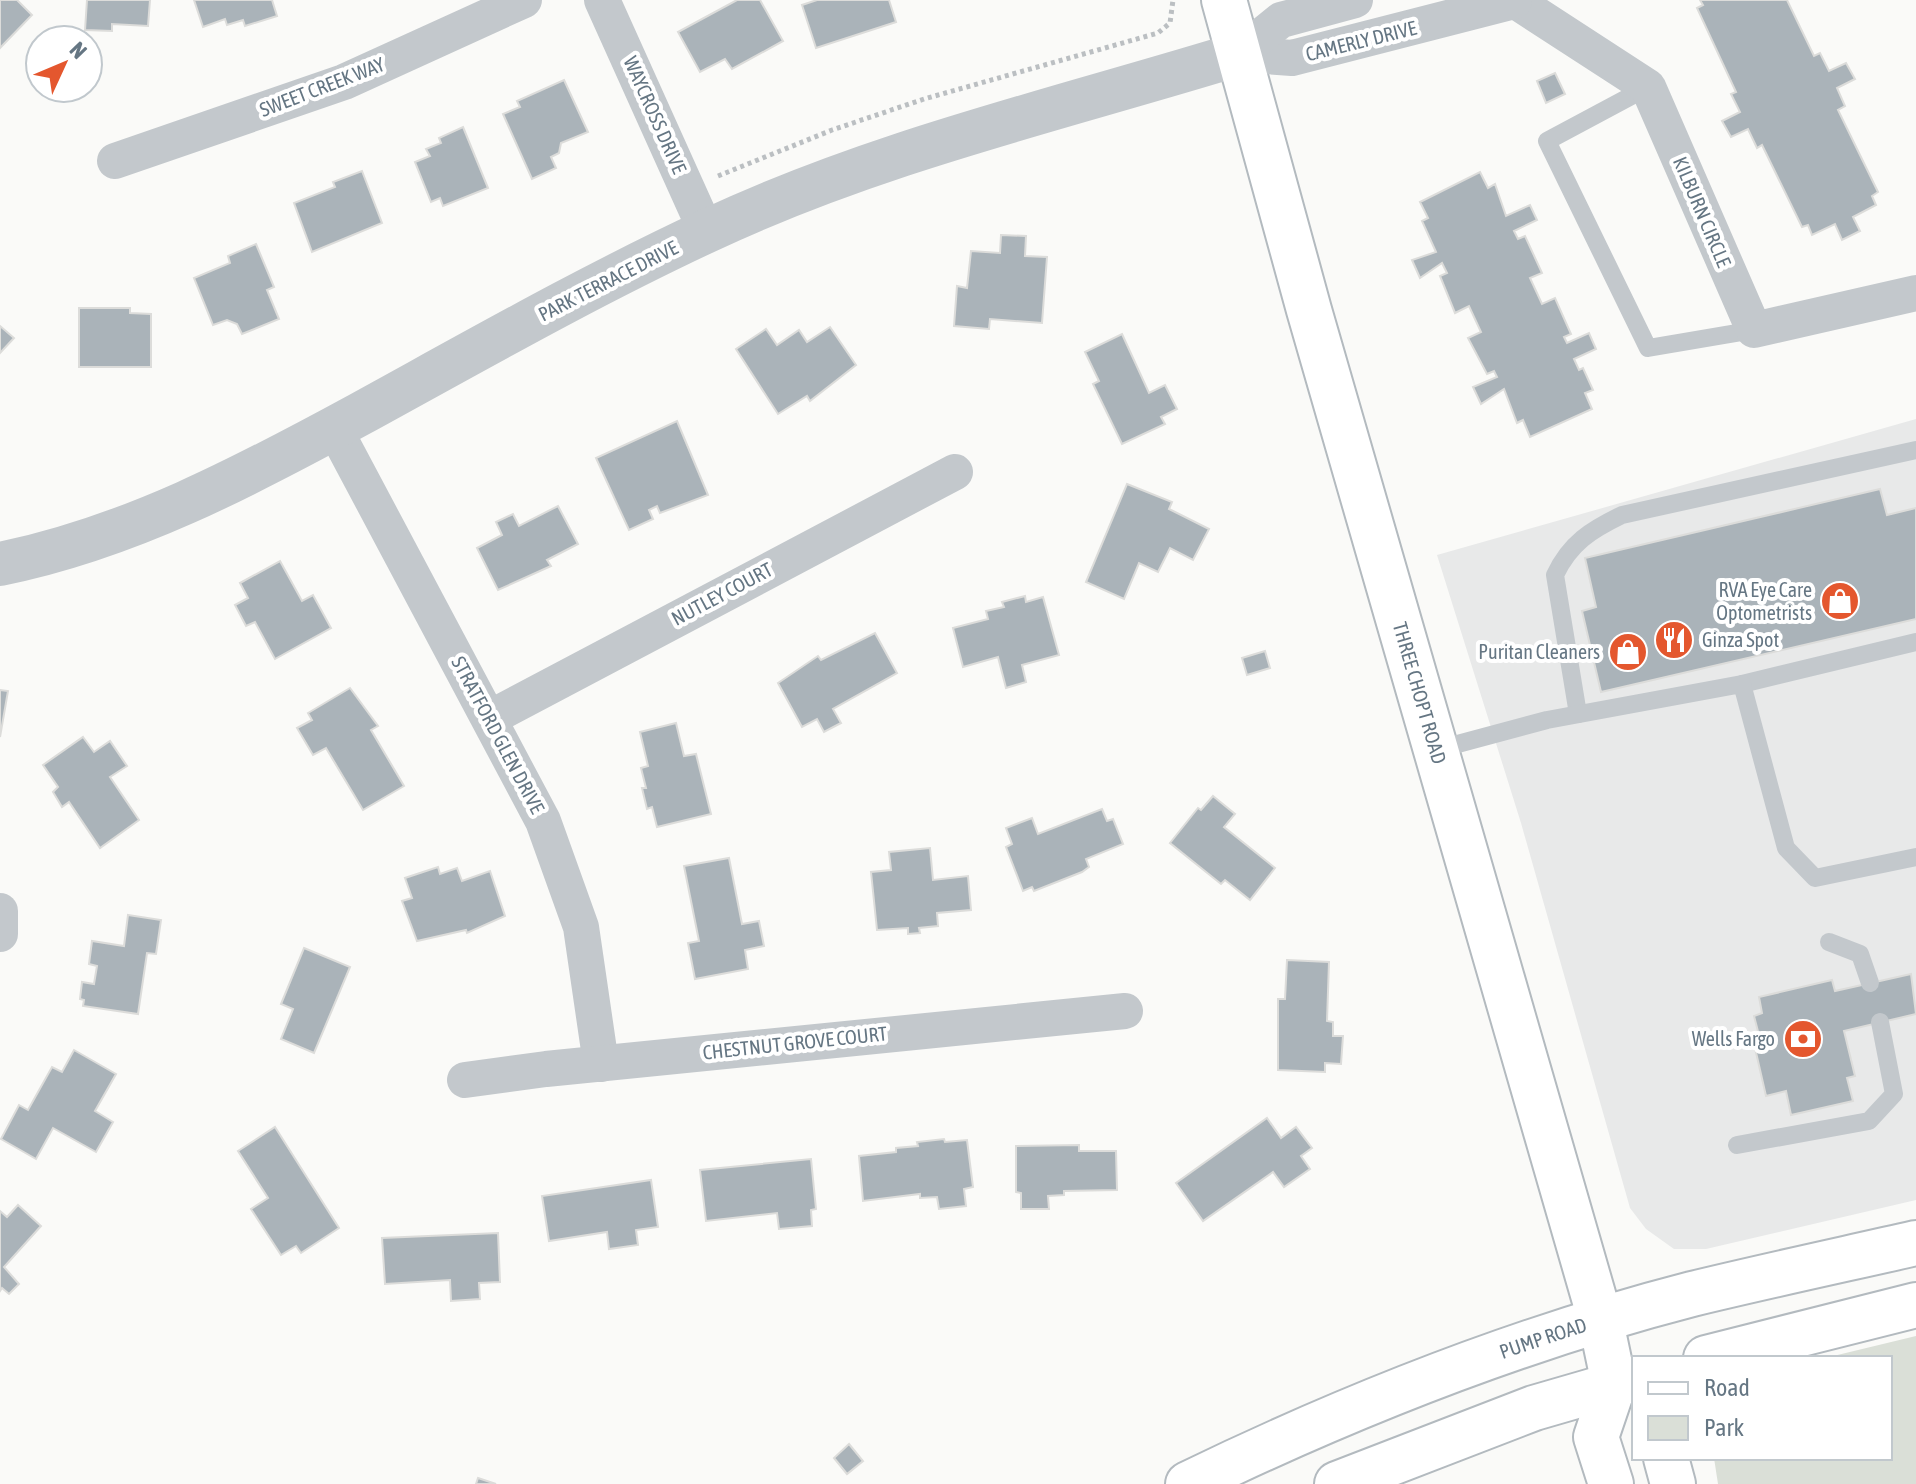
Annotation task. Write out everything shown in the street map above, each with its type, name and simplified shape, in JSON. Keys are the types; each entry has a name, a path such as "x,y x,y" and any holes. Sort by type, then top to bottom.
{"main road":[{"name":"THREE CHOPT ROAD","path":"1224,0 1309,310 1439,749 1601,1322 1627,1387"},
{"name":"PUMP ROAD","path":"1188,1484 1273,1443 1413,1384 1689,1295 1916,1243"},
{"path":"1714,1356 1916,1305"},
{"path":"1337,1484 1534,1408 1627,1387"},
{"path":"1611,1484 1596,1437 1627,1387"},
{"path":"1667,1460 1673,1484"}],"street":[{"name":"SWEET CREEK WAY","path":"115,161 344,82 524,0"},
{"name":"WAYCROSS DRIVE","path":"602,0 706,231"},
{"name":"CAMERLY DRIVE","path":"1239,54 1281,20 1354,0"},
{"path":"1354,0 1358,42"},
{"name":"CAMERLY DRIVE","path":"1239,54 1292,58 1358,42 1408,14 1514,1"},
{"path":"1514,1 1648,87"},
{"name":"PARK TERRACE DRIVE","path":"0,564 140,523 225,485 581,294 706,231 892,157 1239,54"},
{"name":"KILBURN CIRCLE","path":"1648,87 1754,330"},
{"path":"1754,330 1916,293"},
{"name":"STRATFORD GLEN DRIVE","path":"334,428 490,718 537,809 565,874 589,968 601,1064"},
{"name":"NUTLEY COURT","path":"490,718 955,472"},
{"path":"0,911 0,934"},
{"name":"CHESTNUT GROVE COURT","path":"465,1080 1125,1011"}],"lane":[{"path":"1648,87 1547,141 1648,348 1754,330"},
{"path":"1578,714 1555,575 1574,544 1593,529 1622,515 1916,450"},
{"path":"1439,749 1578,714 1742,684 1916,642"},
{"path":"1742,684 1786,848 1815,878 1916,857"},
{"path":"1829,942 1860,954 1870,983"},
{"path":"1737,1145 1869,1121 1894,1094 1880,1022"}],"path":[{"path":"689,191 736,167 924,99 1158,33 1170,23 1173,0"}],"shaded area":[{"path":"1916,419 1916,1200 1706,1249 1674,1249 1646,1229 1630,1208 1521,823 1437,555"}],"green space":[{"path":"1916,1336 1916,1484 1718,1484 1714,1460 1892,1460 1892,1356 1833,1356"}],"building":[{"path":"0,0 17,0 32,15 0,48"},
{"path":"87,0 150,0 148,26 112,24 112,31 104,31 104,24 85,24"},
{"path":"194,0 272,0 277,16 245,26 243,20 227,25 225,19 203,27"},
{"path":"737,0 760,0 783,41 732,69 725,59 700,72 678,32"},
{"path":"817,0 889,0 896,22 816,48 802,5"},
{"path":"1700,0 1787,0 1814,56 1820,53 1829,71 1846,63 1855,79 1837,88 1845,106 1838,110 1878,192 1872,196 1876,205 1853,217 1860,231 1842,240 1835,224 1812,235 1808,225 1802,227 1762,145 1757,148 1748,129 1731,137 1722,121 1740,112 1731,94 1736,92 1697,8 1703,5"},
{"path":"1555,73 1565,94 1546,103 1537,81"},
{"path":"564,80 588,132 561,143 559,153 551,157 556,168 532,179 503,114 520,107 517,101"},
{"path":"463,127 488,188 443,206 440,198 431,202 415,162 430,156 426,149 441,143 439,138"},
{"path":"362,171 382,223 312,252 294,203 335,187 333,182"},
{"path":"1480,172 1488,188 1495,184 1506,216 1530,205 1537,220 1514,231 1518,239 1525,236 1542,273 1530,278 1542,304 1555,298 1571,334 1564,337 1567,343 1589,333 1596,349 1574,359 1579,370 1583,368 1593,390 1585,393 1592,409 1530,437 1523,420 1517,423 1504,389 1481,404 1473,387 1497,377 1494,371 1487,374 1468,338 1481,332 1469,306 1455,313 1440,276 1447,273 1442,263 1420,278 1412,260 1436,252 1422,221 1428,218 1420,202"},
{"path":"1001,235 1026,236 1025,256 1047,257 1042,323 990,319 989,329 954,326 957,286 967,288 971,251 1000,253"},
{"path":"256,244 274,287 267,290 279,319 242,334 237,324 227,320 213,325 194,278 230,263 228,256"},
{"path":"79,308 130,308 130,313 151,314 151,367 79,367"},
{"path":"0,326 14,338 0,353"},
{"path":"830,327 856,365 810,401 807,396 778,414 736,349 766,329 777,345 799,330 807,342"},
{"path":"1122,334 1149,393 1165,385 1177,409 1161,417 1165,424 1122,444 1093,384 1099,381 1085,352"},
{"path":"677,421 708,495 660,513 657,506 649,510 653,519 629,530 596,458"},
{"path":"1127,484 1172,502 1169,509 1209,529 1193,560 1170,548 1158,572 1139,563 1124,599 1086,582"},
{"path":"1880,489 1887,515 1916,508 1916,619 1601,692 1582,611 1596,607 1585,558"},
{"path":"558,506 578,544 547,560 551,566 498,590 477,548 502,535 496,522 513,514 519,526"},
{"path":"280,561 302,601 313,595 331,628 275,659 255,622 246,626 235,605 248,598 240,583"},
{"path":"1025,596 1026,602 1043,597 1059,655 1022,665 1026,682 1006,688 998,657 963,667 953,628 988,619 986,611 1004,607 1002,602"},
{"path":"875,633 897,673 833,709 841,723 824,732 817,719 802,727 778,683 818,656 821,660"},
{"path":"1265,651 1270,668 1247,675 1242,658"},
{"path":"350,688 378,726 371,730 404,786 363,810 326,748 313,755 297,728 312,720 308,713"},
{"path":"0,690 8,691 0,737"},
{"path":"676,723 684,756 696,754 711,814 657,827 652,807 647,809 642,788 646,788 641,768 648,766 640,732"},
{"path":"83,737 94,752 110,741 127,766 110,777 139,820 100,848 69,802 62,807 53,792 58,787 43,765"},
{"path":"1213,796 1235,814 1224,827 1275,868 1250,900 1225,880 1221,884 1170,843 1198,808 1201,810"},
{"path":"1102,809 1107,821 1113,819 1123,844 1086,859 1089,867 1082,872 1034,891 1032,887 1023,891 1006,847 1012,844 1006,828 1032,818 1038,834"},
{"path":"930,848 933,880 968,876 971,910 937,913 938,926 919,928 920,933 908,934 908,928 877,930 871,872 891,870 889,852"},
{"path":"729,858 742,924 759,921 764,946 745,950 748,969 695,979 688,943 699,941 684,866"},
{"path":"438,867 440,874 457,868 462,881 490,871 505,916 467,933 466,930 417,941 402,901 412,898 405,878"},
{"path":"128,915 161,920 156,954 147,953 138,1014 83,1006 84,1000 80,999 82,982 94,984 97,966 89,964 92,941 124,946"},
{"path":"304,948 350,967 314,1053 281,1039 293,1009 281,1004"},
{"path":"1287,960 1329,962 1327,1021 1333,1022 1333,1036 1343,1036 1341,1064 1325,1063 1325,1072 1278,1070 1278,999 1285,999"},
{"name":"Wells Fargo","path":"1911,974 1916,1014 1844,1031 1855,1076 1847,1078 1853,1101 1791,1115 1786,1091 1766,1096 1755,1048 1762,1047 1754,1016 1762,1013 1759,997 1832,980 1835,991"},
{"path":"74,1050 116,1074 95,1111 113,1122 96,1152 53,1128 36,1159 1,1139 19,1105 28,1110 52,1067 62,1072"},
{"path":"1267,1118 1281,1138 1296,1127 1312,1148 1301,1156 1310,1169 1284,1187 1273,1172 1203,1221 1176,1183"},
{"path":"275,1127 339,1228 301,1253 296,1246 281,1255 251,1209 268,1198 238,1151"},
{"path":"944,1139 945,1142 967,1140 973,1187 964,1189 966,1206 939,1209 937,1197 920,1198 920,1194 863,1201 859,1156 896,1152 896,1148 918,1146 917,1142"},
{"path":"1079,1145 1079,1151 1116,1151 1117,1190 1064,1191 1064,1195 1048,1196 1049,1209 1021,1209 1021,1193 1016,1192 1016,1146"},
{"path":"811,1159 816,1209 811,1210 812,1226 779,1229 777,1213 706,1221 700,1170"},
{"path":"651,1180 658,1227 636,1230 638,1245 609,1249 607,1232 549,1241 542,1196"},
{"path":"18,1205 41,1226 4,1267 19,1284 9,1294 2,1288 0,1291 0,1211 7,1217"},
{"path":"498,1233 500,1282 479,1283 480,1299 451,1301 450,1280 385,1284 382,1238"},
{"path":"849,1444 863,1461 847,1474 834,1458"},
{"path":"478,1478 496,1484 476,1484"}],"place":[{"name":"RVA Eye Care Optometrists","path":"1840,601"},
{"name":"Ginza Spot","path":"1674,640"},
{"name":"Puritan Cleaners","path":"1628,652"},
{"name":"Wells Fargo","path":"1803,1039"}]}
